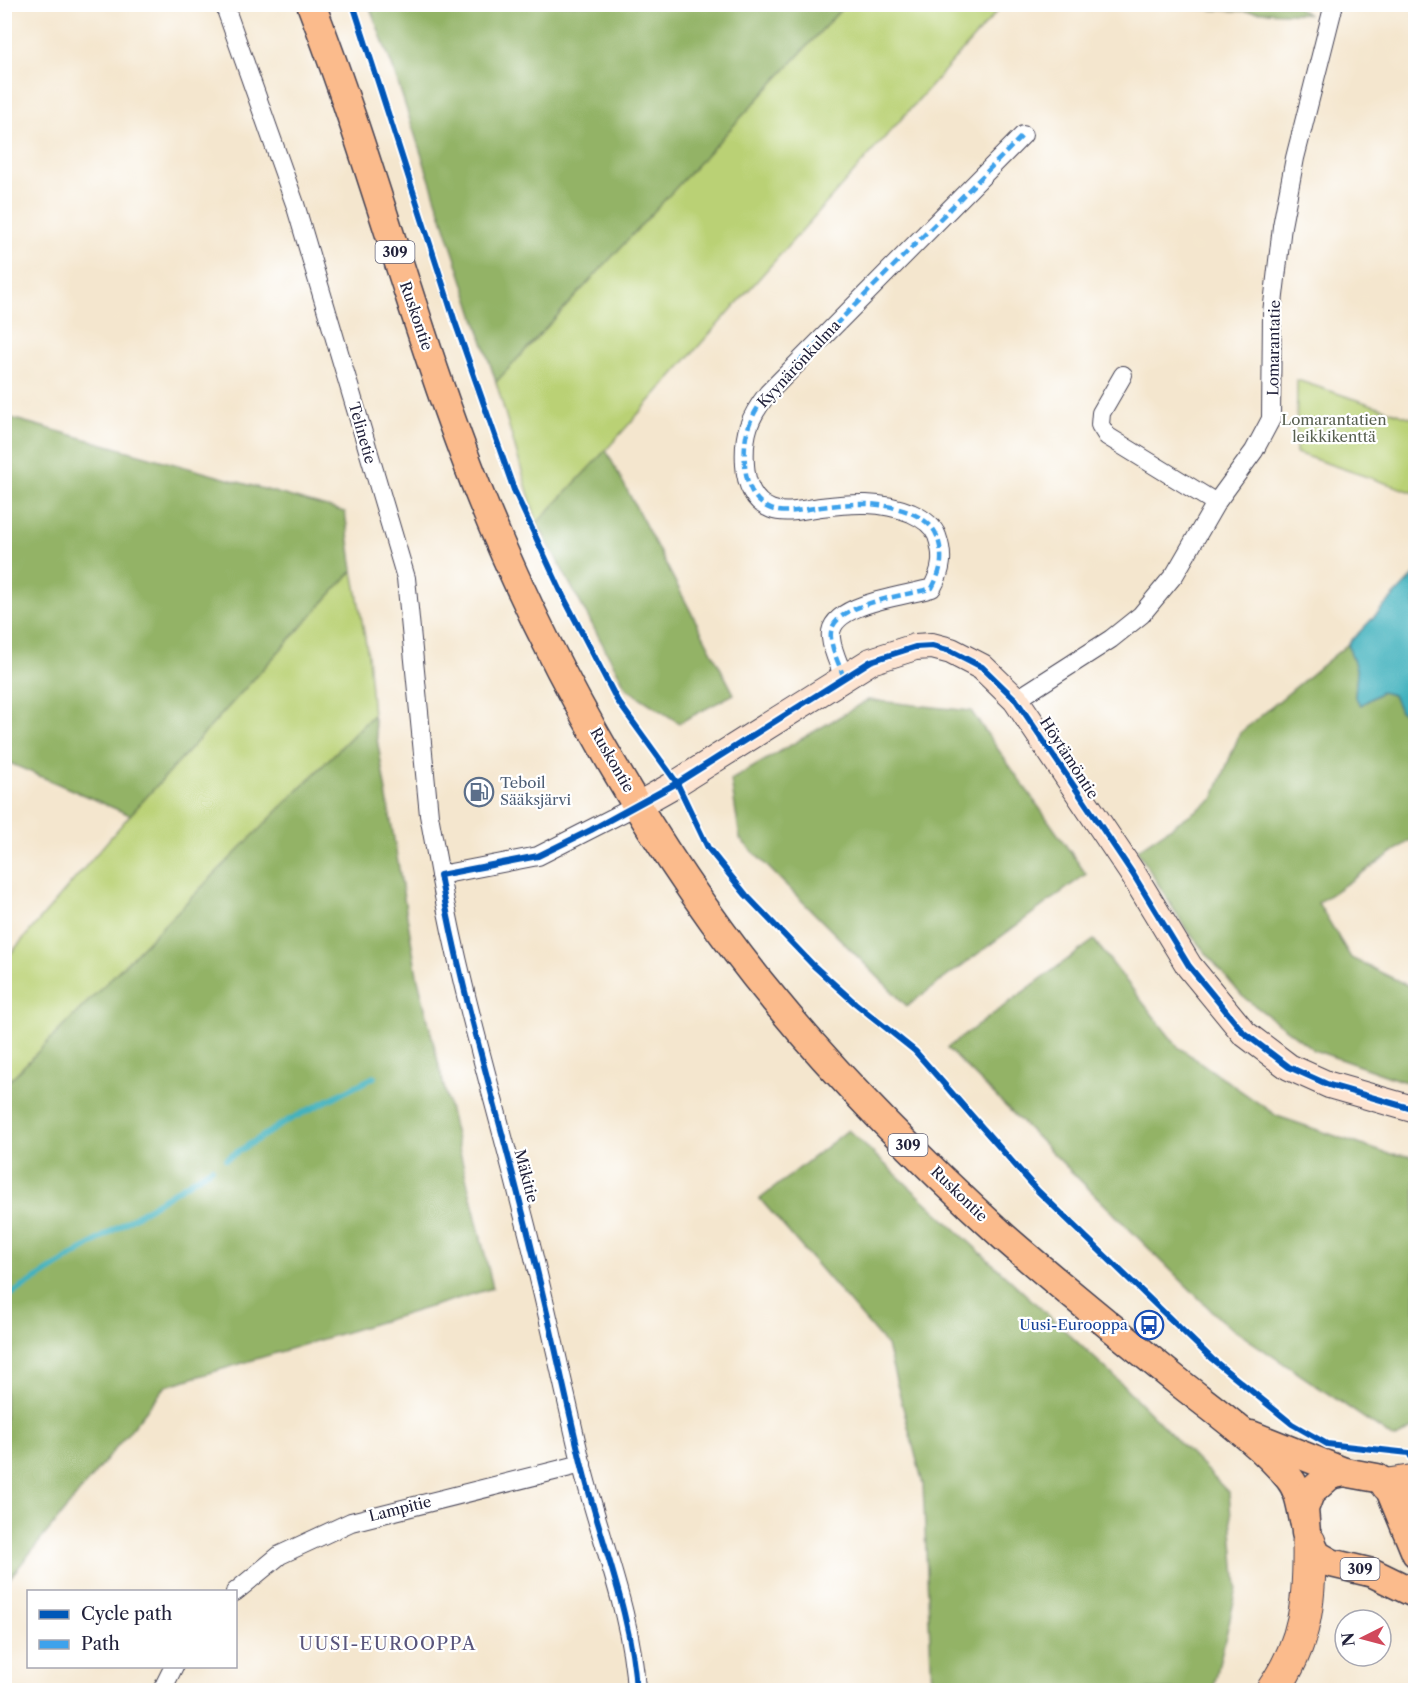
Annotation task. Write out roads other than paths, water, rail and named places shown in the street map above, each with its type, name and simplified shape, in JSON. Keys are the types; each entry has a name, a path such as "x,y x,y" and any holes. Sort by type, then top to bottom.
{"highway":[{"path":"1273,1690 1285,1673 1307,1615 1307,1532"}],"main road":[{"name":"Ruskontie","path":"311,4 370,171 418,322 482,498 534,615 592,725 638,805 715,925 778,1005 880,1118 1005,1238 1238,1429 1289,1479 1298,1493 1307,1532"},
{"name":"Ruskontie","path":"1238,1429 1344,1472"},
{"name":"309","path":"1344,1472 1366,1474 1402,1483 1416,1553"},
{"path":"1307,1532 1304,1509 1310,1493 1323,1479 1344,1472"},
{"name":"309","path":"1307,1532 1317,1555 1331,1563 1373,1573 1416,1594"}],"street":[{"name":"Telinetie","path":"224,4 295,204 406,578 429,815 440,875"},
{"name":"Lomarantatie","path":"1016,700 1111,639 1140,615 1174,574 1216,503 1254,451 1271,419 1272,313 1282,226 1295,158 1334,4"},
{"name":"Kyynärönkulma","path":"844,678 831,638 831,626 844,612 872,602 932,588 940,574 943,552 935,530 921,518 880,504 858,502 786,512 772,510 761,503 750,490 745,468 744,440 751,416 768,393 1023,135"},
{"path":"1123,375 1101,413 1100,425 1107,436 1216,503"},
{"name":"Höytämöntie","path":"638,805 871,661 895,651 932,646 951,651 982,667 1016,700 1132,874 1189,966 1244,1033 1289,1067 1329,1085 1416,1110"},
{"path":"440,875 538,856 638,805"},
{"name":"Mäkitie","path":"440,875 456,960 523,1213 582,1464 620,1604 635,1668 636,1690"},
{"name":"Lampitie","path":"237,1590 280,1555 351,1521 582,1464"},
{"path":"162,1690 173,1668"}],"water":[{"path":"1415,574 1415,720 1400,711 1393,695 1381,692 1361,705 1355,697 1357,672 1348,644"}],"waterway":[{"path":"226,1159 287,1121 374,1077"},
{"path":"4,1299 212,1168"}],"place":[{"name":"Teboil Sääksjärvi","path":"479,792"},
{"name":"Uusi-Eurooppa","path":"1149,1325"}],"district":[{"name":"UUSI-EUROOPPA","path":"388,1644"}],"park label":[{"name":"Lomarantatien leikkikenttä","path":"1334,428"}]}
